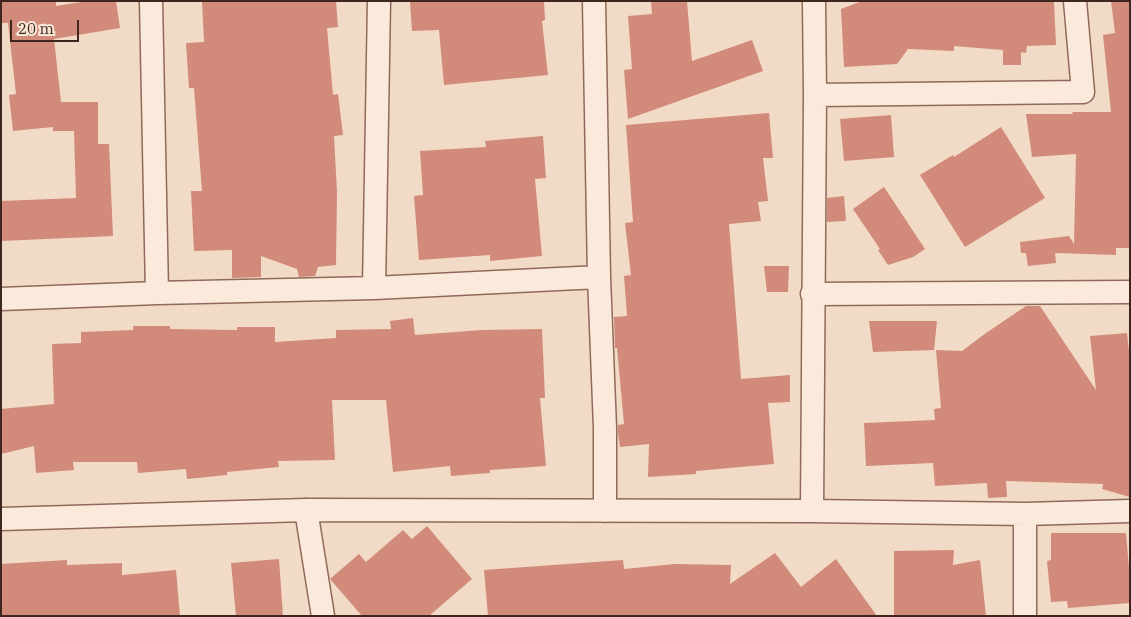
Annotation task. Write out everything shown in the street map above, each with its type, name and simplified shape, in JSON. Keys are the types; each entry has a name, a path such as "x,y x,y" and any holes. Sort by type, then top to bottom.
{"street":[{"path":"152,1 157,292"},
{"path":"374,288 379,1"},
{"path":"594,1 599,277 605,428 605,511"},
{"path":"812,511 814,1"},
{"path":"815,95 1083,92 1075,1"},
{"path":"1,299 157,292 374,288 599,277"},
{"path":"812,294 1130,292"},
{"path":"306,510 323,616"},
{"path":"1,519 306,510 812,511 1025,514 1130,511"},
{"path":"1025,514 1025,616"}],"building":[{"path":"1,1 56,1 56,6 88,1 116,1 120,28 54,39 61,102 98,102 98,144 109,144 113,236 1,241 1,201 76,198 74,131 53,131 53,127 13,131 9,95 16,94 8,23 1,23"},
{"path":"202,1 336,1 338,27 327,28 333,95 338,94 343,135 334,136 337,192 336,265 318,267 315,276 299,277 297,269 261,256 261,277 232,278 232,250 194,251 191,191 202,191 194,88 189,88 186,43 204,42"},
{"path":"410,1 544,1 545,20 542,21 548,75 444,85 439,30 412,31"},
{"path":"651,1 687,1 692,61 752,40 763,71 628,119 624,70 632,69 628,16 652,14"},
{"path":"862,1 1054,2 1056,45 1027,46 1026,53 1021,52 1021,65 1003,65 1003,50 954,46 954,51 908,49 897,64 844,67 841,9"},
{"path":"1111,1 1130,1 1130,248 1116,248 1116,255 1055,253 1056,263 1028,266 1026,253 1021,253 1020,242 1069,236 1074,244 1076,154 1032,157 1026,114 1111,112 1103,35 1115,33"},
{"path":"769,113 773,158 763,158 768,201 758,202 761,221 729,224 741,379 790,375 790,402 768,403 774,464 696,471 696,474 648,477 649,444 620,447 618,433 618,425 624,424 617,348 615,348 614,317 627,316 624,276 631,275 625,223 633,222 626,125"},
{"path":"891,115 894,157 844,161 840,119"},
{"path":"1001,127 1045,198 965,247 920,175 953,155 954,157"},
{"path":"543,136 546,178 535,179 542,256 490,261 490,255 419,260 414,196 423,195 420,151 486,147 485,141"},
{"path":"884,187 925,249 913,257 888,265 878,250 880,249 853,209"},
{"path":"844,196 846,221 827,222 827,198"},
{"path":"764,266 789,266 788,292 767,292"},
{"path":"1026,306 1040,306 1096,390 1090,336 1127,333 1130,360 1130,497 1102,489 1103,484 1006,481 1007,497 988,498 987,483 935,486 933,463 866,466 864,423 935,420 934,409 941,408 936,350 962,351"},
{"path":"413,318 415,335 482,330 542,329 545,398 540,398 546,466 490,470 490,473 451,476 450,466 393,472 386,400 332,400 335,460 278,461 279,467 227,472 227,475 187,479 186,469 138,473 137,462 73,462 74,470 36,473 34,446 1,454 1,409 54,404 52,344 81,343 81,332 133,330 133,326 170,326 170,329 237,330 237,327 275,327 275,342 336,338 336,330 391,329 390,321"},
{"path":"869,321 937,321 934,350 873,352"},
{"path":"427,526 472,579 429,616 362,616 330,579 359,554 366,562 403,530 412,539"},
{"path":"1051,533 1126,533 1130,603 1068,608 1067,601 1051,602 1047,561 1051,560"},
{"path":"954,550 953,565 980,560 986,616 894,616 894,551"},
{"path":"775,553 801,587 836,559 877,616 488,616 484,570 623,560 624,569 675,564 731,565 730,584"},
{"path":"279,559 283,616 236,616 231,563"},
{"path":"67,560 67,565 122,563 122,575 176,570 180,616 1,616 1,564"}]}
